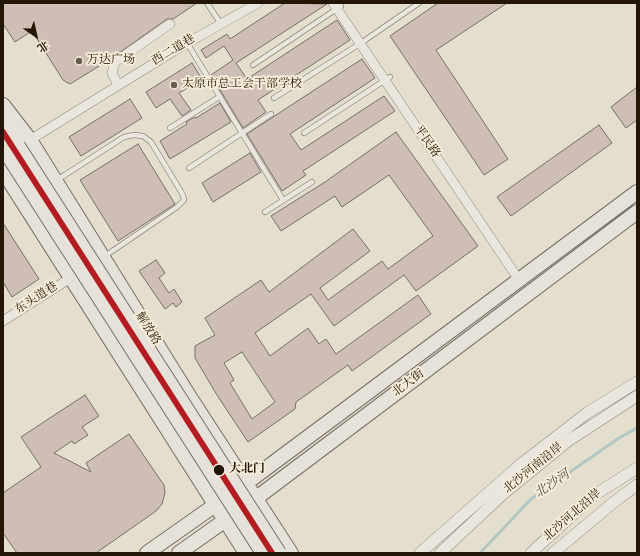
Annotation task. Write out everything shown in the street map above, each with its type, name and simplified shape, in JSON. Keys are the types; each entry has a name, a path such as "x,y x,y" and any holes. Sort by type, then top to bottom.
{"main road":[{"name":"解放路","path":"3,105 14,147 263,553"},
{"path":"3,120 14,147"},
{"name":"解放路","path":"14,147 54,182 245,484 291,553"},
{"name":"解放路","path":"14,147 279,553"},
{"path":"3,171 72,277 246,553"},
{"path":"147,553 245,484 637,192"},
{"name":"北大街","path":"179,553 255,499 637,212"}],"street":[{"name":"西二道巷","path":"14,147 187,43 258,3"},
{"name":"平民路","path":"338,5 521,278"},
{"path":"118,85 112,73 115,62 170,24"},
{"name":"东头道巷","path":"3,321 72,277"},
{"path":"420,553 521,464 587,413 637,382"},
{"name":"北沙河南沿岸","path":"440,553 502,494 568,441 637,396"},
{"name":"北沙河北沿岸","path":"531,553 593,496 637,468"},
{"path":"553,553 608,506 637,485"}],"lane":[{"path":"207,3 221,24"},
{"path":"274,98 363,42 419,3"},
{"path":"253,65 338,5"},
{"path":"187,43 282,200"},
{"path":"304,133 387,79"},
{"path":"170,128 219,97"},
{"path":"189,168 271,114"},
{"path":"54,182 124,137 134,135 142,136 151,142 183,195 184,200 177,208 102,258"},
{"path":"265,212 312,182"}],"building":[{"name":"万达广场","path":"3,3 197,3 173,19 167,19 109,60 70,84 63,80 32,31 15,42 3,24"},
{"path":"285,3 327,4 236,63 247,79 337,20 350,40 258,100 266,112 243,128 211,75 233,60 224,46 206,58 201,50 227,34 230,39"},
{"path":"438,3 507,3 436,50 508,159 484,175 390,36"},
{"path":"362,59 375,78 290,134 301,150 384,96 395,111 303,171 306,175 282,191 247,134"},
{"name":"太原市总工会干部学校","path":"192,63 202,79 179,93 191,110 182,116 170,99 156,108 146,92"},
{"path":"637,87 637,120 626,128 611,107"},
{"path":"130,99 142,118 81,156 69,137"},
{"path":"220,103 231,122 170,159 160,141 187,124 186,122 195,117 196,118"},
{"path":"599,125 612,143 511,216 497,197"},
{"path":"396,132 478,246 416,291 404,275 334,326 311,294 255,333 270,356 308,328 319,344 326,339 336,354 418,295 431,314 352,371 348,365 296,402 295,409 248,442 195,358 195,346 215,335 205,318 261,280 269,292 353,229 370,251 320,288 328,300 382,261 388,269 433,236 389,175 342,207 335,196 281,231 271,216 325,182","holes":["242,352 275,402 252,419 230,383 234,380 224,363"]},
{"path":"138,144 175,204 118,241 80,180"},
{"path":"250,153 261,172 213,202 202,183"},
{"path":"3,223 39,279 12,297 3,282"},
{"path":"156,260 165,273 159,278 169,293 174,289 182,302 176,307 173,303 165,309 139,271"},
{"path":"85,395 99,416 82,427 88,435 74,444 72,441 54,453 91,472 86,463 129,434 164,485 165,493 162,504 156,511 96,553 17,553 3,533 3,493 41,467 21,437"}],"waterway":[{"name":"北沙河","path":"480,553 531,499 619,438 637,428"}],"transit line":[{"path":"3,132 272,553"}],"place":[{"name":"万达广场","path":"79,61"},
{"name":"太原市总工会干部学校","path":"174,85"},
{"name":"大北门","path":"219,470"}]}
